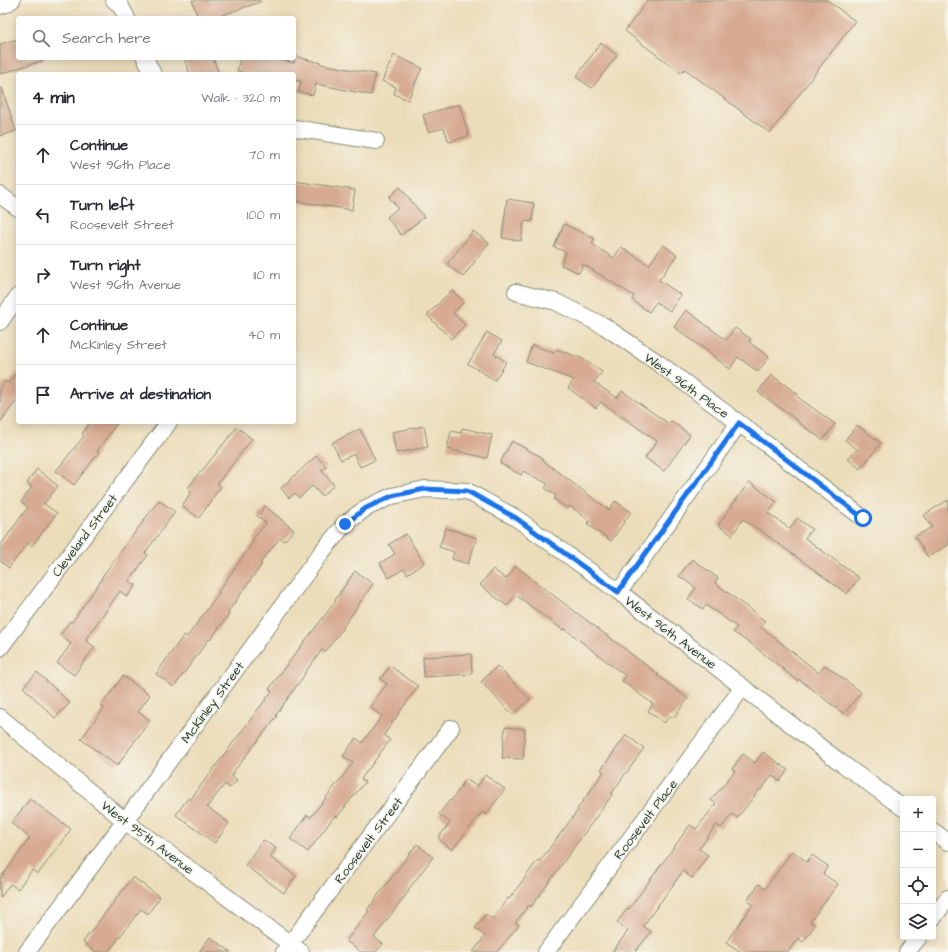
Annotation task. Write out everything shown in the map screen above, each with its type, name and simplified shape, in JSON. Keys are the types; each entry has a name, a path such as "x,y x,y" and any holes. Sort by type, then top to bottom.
{"street":[{"path":"0,6 12,0"},
{"path":"146,60 152,72"},
{"path":"296,128 376,141"},
{"path":"0,195 16,207"},
{"name":"West 96th Place","path":"516,292 556,302 604,326 657,362 863,518"},
{"path":"0,322 16,299"},
{"path":"618,592 739,423"},
{"name":"Cleveland Street","path":"0,648 167,424"},
{"name":"West 96th Avenue","path":"425,489 467,491 516,518 618,592 831,755 900,806"},
{"name":"McKinley Street","path":"27,952 321,553 345,524 366,508 392,496 425,489"},
{"name":"Roosevelt Place","path":"546,952 743,687"},
{"name":"West 95th Avenue","path":"0,717 125,821 292,949"},
{"name":"Roosevelt Street","path":"292,949 451,728"},
{"path":"934,832 948,842"},
{"path":"936,914 948,898"},
{"path":"907,952 916,940"}],"building":[{"path":"192,0 260,0 260,2 220,16 197,16"},
{"path":"648,0 827,0 855,21 770,133 685,69 681,73 625,31"},
{"path":"16,40 16,60 44,60 0,74 0,44"},
{"path":"601,43 617,55 592,88 576,77"},
{"path":"394,55 422,68 408,100 394,94 396,87 382,81"},
{"path":"296,57 321,64 375,74 371,95 316,84 313,95 298,92 301,81 296,80 296,72 237,71 240,60 281,60 294,63"},
{"path":"185,60 214,60 218,72 189,72"},
{"path":"0,88 2,88 16,131 0,136"},
{"path":"459,104 469,136 449,142 444,128 428,132 423,115"},
{"path":"296,181 355,190 352,210 296,201"},
{"path":"400,187 424,217 401,235 387,217 398,208 389,197"},
{"path":"507,199 534,203 532,222 524,221 521,241 502,238"},
{"path":"564,224 594,238 592,244 614,258 621,247 649,265 663,245 677,255 659,280 681,295 670,311 656,302 649,312 632,300 634,296 583,264 579,273 561,265 566,252 554,247"},
{"path":"473,231 489,243 463,277 447,264"},
{"path":"452,290 464,302 453,313 465,325 451,339 427,315"},
{"path":"686,310 726,340 735,328 751,339 749,342 769,357 758,372 738,357 730,369 674,327"},
{"path":"487,332 502,341 494,354 506,362 495,380 468,364"},
{"path":"532,345 554,353 556,349 581,358 602,372 594,382 617,398 622,391 669,424 671,421 690,435 664,471 645,458 657,441 601,402 596,408 568,388 574,380 526,362"},
{"path":"16,374 16,402 0,422 0,388 6,381 9,383"},
{"path":"771,375 798,394 796,396 835,424 823,440 758,392"},
{"path":"89,424 117,424 97,451 99,452 74,485 56,471 84,436 82,434"},
{"path":"857,425 881,443 860,469 848,459 857,449 845,440"},
{"path":"424,426 428,447 396,453 392,432"},
{"path":"237,427 252,439 217,484 221,486 199,518 182,506 191,492 187,489"},
{"path":"462,428 492,435 487,458 447,449 451,431 461,433"},
{"path":"360,429 375,460 360,467 354,454 341,460 332,443"},
{"path":"512,441 543,458 542,460 609,510 615,501 631,512 611,541 587,524 590,521 570,506 568,509 554,499 556,496 545,488 548,484 523,471 521,475 500,463"},
{"path":"316,456 327,467 321,470 334,485 322,496 312,486 299,498 295,493 289,498 281,488"},
{"path":"37,469 58,486 44,504 57,513 32,546 28,543 9,568 0,561 0,546 28,507 21,502 32,487 27,483"},
{"path":"749,482 777,502 768,513 790,529 797,518 812,529 805,538 859,578 847,594 743,519 732,535 718,525"},
{"path":"159,500 175,512 145,553 148,555 129,581 136,585 127,597 120,591 85,640 95,647 74,675 57,663 71,644 60,635 70,621 72,622 102,579 101,578"},
{"path":"948,500 948,545 928,557 915,537 932,527 924,515"},
{"path":"265,506 294,530 284,541 280,538 260,563 262,564 228,612 229,614 174,687 156,674 184,635 187,637 254,541 252,540 266,523 257,516"},
{"path":"446,528 477,538 468,564 452,559 454,552 439,547"},
{"path":"406,534 424,563 407,574 404,569 389,578 380,563 395,554 389,544"},
{"path":"692,559 718,578 715,583 765,621 761,627 819,673 825,665 861,692 844,714 799,679 798,681 749,642 733,632 737,627 706,605 703,609 688,599 696,588 679,576"},
{"path":"516,566 658,674 657,675 688,699 673,718 670,716 664,723 648,711 653,704 622,681 626,676 564,628 563,630 516,595 507,606 480,585 493,569 506,579"},
{"path":"355,571 373,584 344,627 325,652 322,650 276,715 277,716 231,775 237,780 230,788 225,784 207,807 229,823 215,843 176,815 188,798 190,800 272,691 269,689 336,601 335,600"},
{"path":"471,654 472,674 424,677 423,657"},
{"path":"390,666 418,686 384,735 390,740 361,779 365,782 337,817 335,815 308,852 290,839 307,815 311,817 353,763 343,756 356,738 362,743 382,716 370,707 387,684 380,679"},
{"path":"497,666 530,699 513,715 481,682"},
{"path":"37,672 70,703 55,718 23,687"},
{"path":"123,676 150,695 138,712 150,720 117,766 81,739 104,708 101,706"},
{"path":"505,727 525,729 523,759 502,758"},
{"path":"626,735 644,748 611,794 612,795 531,907 529,905 515,923 519,925 497,952 473,952 485,936 475,928 486,914 492,919 538,860 540,861 604,772 601,770"},
{"path":"763,752 788,770 780,781 772,775 737,818 732,814 721,828 716,825 699,849 708,855 692,878 683,871 643,926 651,932 635,952 612,952 628,931 617,922 628,908 629,909 690,825 696,829 716,804 711,800 735,771 732,769 743,754 755,763"},
{"path":"485,775 505,789 486,815 482,812 452,850 438,838 450,823 439,814 450,800 451,801 466,779 477,787"},
{"path":"30,799 71,829 38,874 32,870 18,889 10,884 0,898 0,879 30,838 11,823"},
{"path":"263,840 276,848 270,857 296,876 284,893 245,865"},
{"path":"417,844 433,857 374,937 383,944 376,952 361,952 346,941 369,911 367,910"},
{"path":"792,851 807,862 812,855 828,866 823,874 838,884 810,922 815,925 803,942 798,938 788,952 741,952 726,942 753,904 747,900 759,884 765,889"},
{"path":"133,877 160,897 148,914 141,909 108,952 95,952 83,942"},
{"path":"210,937 231,952 199,952"}],"route":[{"path":"345,524 366,508 392,496 425,489 467,491 516,518 618,592 739,423 863,518"}]}
